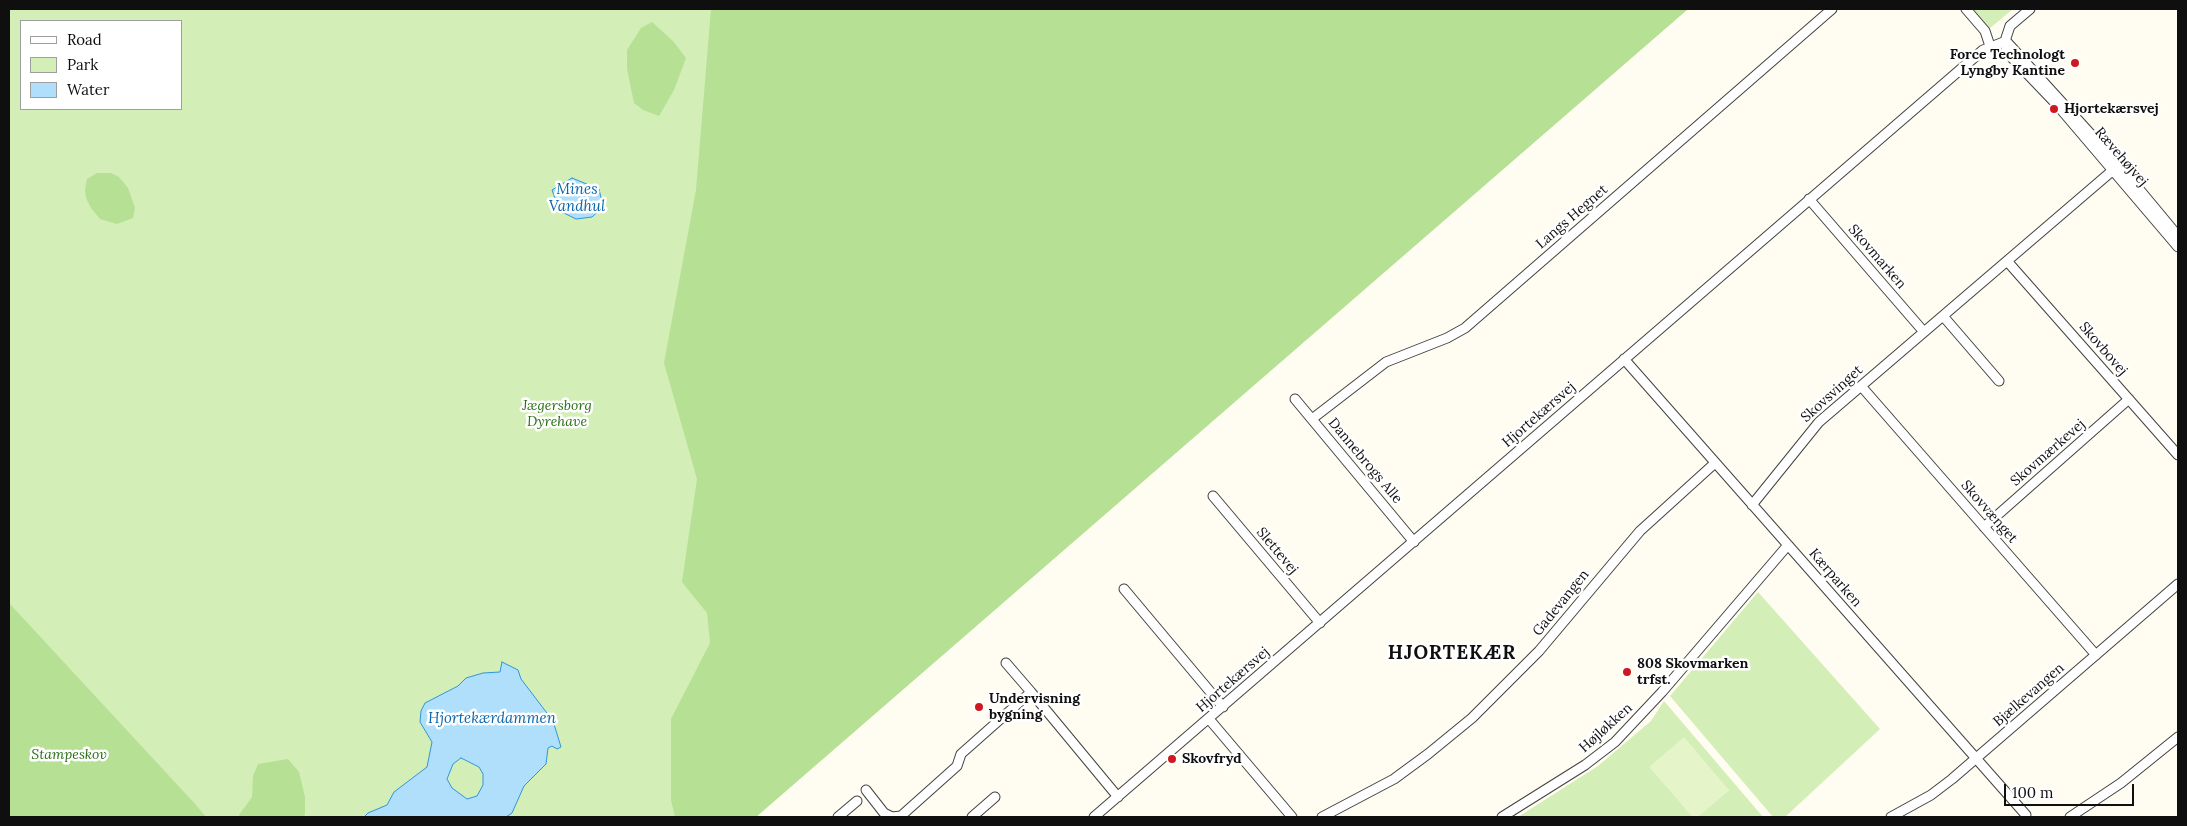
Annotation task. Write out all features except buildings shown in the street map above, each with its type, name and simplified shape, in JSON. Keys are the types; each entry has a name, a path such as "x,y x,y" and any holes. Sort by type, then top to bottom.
{"street":[{"name":"Langs Hegnet","path":"1312,419 1386,362 1446,338 1465,328 1832,9"},
{"path":"1966,9 1984,31 1990,46"},
{"path":"2006,39 2010,26 2030,9"},
{"name":"Hjortekærsvej","path":"1094,817 1982,50 2006,39"},
{"name":"Rævehøjvej","path":"2006,39 2178,236"},
{"name":"Rævehøjvej","path":"2116,167 2178,246"},
{"name":"Skovsvinget","path":"1752,505 1812,430 2116,167"},
{"name":"Skovmarken","path":"1809,199 1924,332"},
{"name":"Skovbovej","path":"2008,261 2178,456"},
{"path":"1943,316 2000,381"},
{"name":"Kærparken","path":"1624,359 2026,815"},
{"name":"Skovvænget","path":"1862,386 2096,655"},
{"name":"Dannebrogs Alle","path":"1295,399 1414,542"},
{"name":"Skovmærkevej","path":"1984,527 2129,399"},
{"name":"Gadevangen","path":"1322,817 1394,778 1428,754 1470,719 1539,651 1640,531 1716,463"},
{"name":"Slettevej","path":"1213,496 1320,623"},
{"name":"Højløkken","path":"1502,817 1585,765 1615,742 1650,705 1788,545"},
{"name":"Bjælkevangen","path":"1891,817 1931,795 1977,759 2178,584"},
{"path":"1124,589 1223,707"},
{"path":"1006,663 1118,797"},
{"path":"866,790 884,813 892,817 901,816 958,766 961,754 1031,692"},
{"path":"1209,719 1292,817"},
{"path":"2070,817 2121,783 2178,737"},
{"path":"972,817 995,797"},
{"path":"838,817 857,801"}],"green space":[{"name":"Jægersborg Dyrehave","path":"9,9 1688,9 756,817 9,817"},
{"path":"711,9 1688,9 756,817 675,817 671,800 671,719 710,643 707,613 682,582 697,479 664,363 696,190"},
{"path":"1964,9 2013,9 1983,34"},
{"path":"652,22 673,41 686,58 674,90 659,116 643,110 634,103 627,69 627,50 641,28"},
{"path":"97,173 111,173 119,177 128,188 135,208 133,218 117,224 100,219 91,208 86,198 85,189 87,179"},
{"path":"1758,592 1880,729 1785,817 1773,817 1670,696"},
{"name":"Stampeskov","path":"9,603 196,805 206,817 9,817"},
{"path":"1664,701 1763,817 1697,817 1729,790 1680,802 1693,817 1518,817 1598,766 1651,721"},
{"path":"1684,737 1729,790 1697,817 1693,817 1649,767"},
{"path":"288,759 299,772 305,797 305,815 302,817 240,817 239,815 252,797 253,776 258,764"}],"water":[{"name":"Mines Vandhul","path":"572,178 599,189 603,207 592,217 576,219 560,211 552,190"},
{"name":"Hjortekærdammen","path":"502,662 518,670 521,679 553,721 561,747 557,749 552,746 548,748 546,764 524,786 512,813 506,817 364,817 368,813 387,805 394,792 427,767 432,742 420,722 421,711 425,703 458,686 466,678 483,673 500,672","holes":["461,758 479,767 483,774 483,785 477,796 467,799 452,788 447,779 453,764"]}],"place":[{"name":"Force Technologt Lyngby Kantine","path":"2075,63"},
{"name":"Hjortekærsvej","path":"2054,109"},
{"name":"808 Skovmarken trfst.","path":"1627,672"},
{"name":"Undervisning bygning","path":"979,707"},
{"name":"Skovfryd","path":"1172,759"}],"district":[{"name":"HJORTEKÆR","path":"1452,654"}]}
